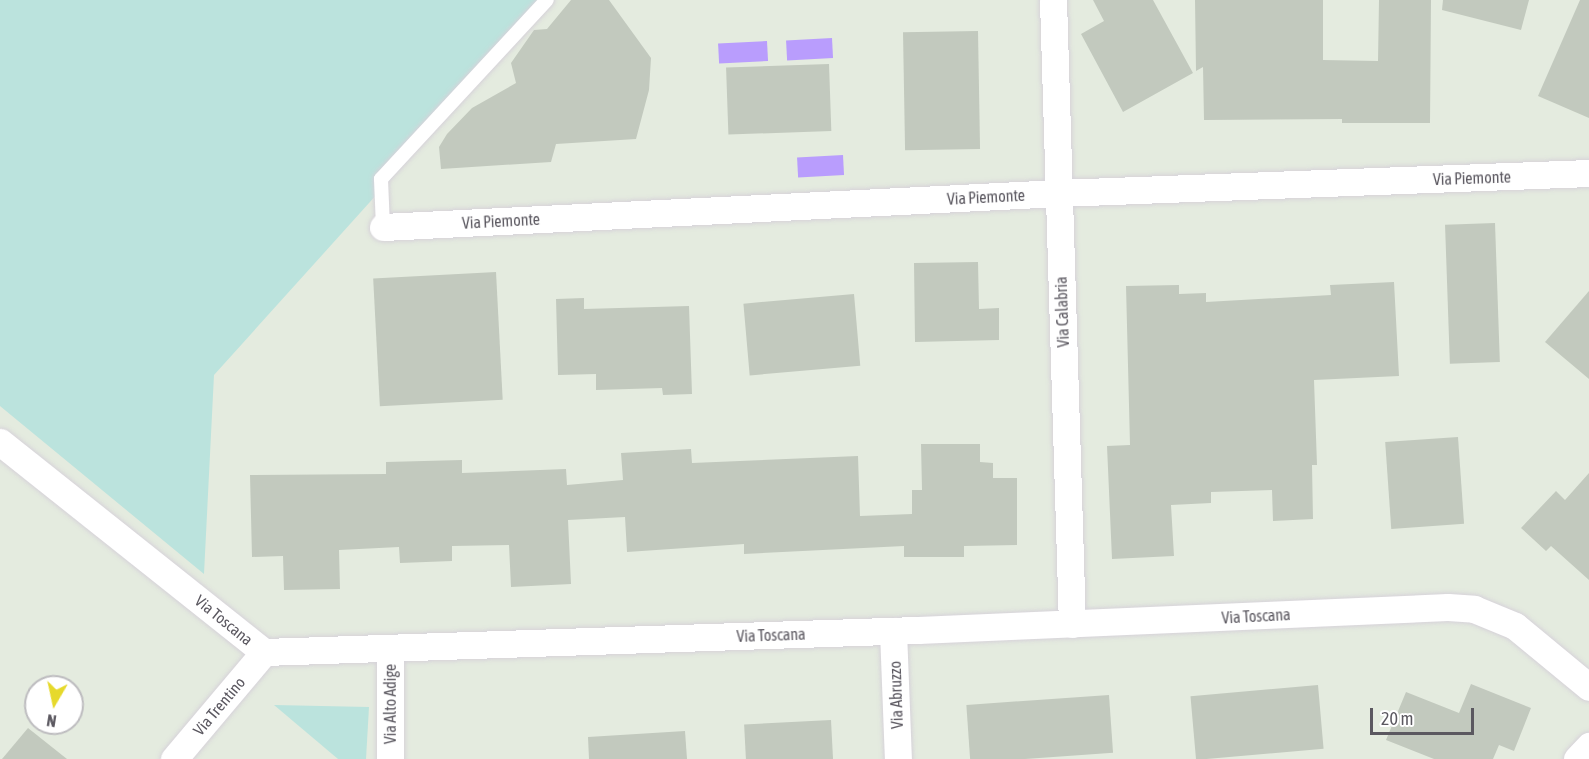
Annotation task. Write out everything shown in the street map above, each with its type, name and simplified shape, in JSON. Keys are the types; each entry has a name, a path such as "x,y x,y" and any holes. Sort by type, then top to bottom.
{"street":[{"name":"Via Calabria","path":"1053,0 1072,624"},
{"name":"Via Piemonte","path":"383,227 1059,193 1589,173"},
{"name":"Via Toscana","path":"0,442 264,652 390,650 1463,608 1515,626 1589,687"},
{"name":"Via Abruzzo","path":"893,631 898,759"},
{"name":"Via Alto Adige","path":"390,650 390,759"},
{"name":"Via Trentino","path":"174,759 264,652"},
{"path":"1577,759 1589,746"}],"lane":[{"path":"383,227 381,179 547,0"}],"shaded area":[{"path":"0,0 552,0 214,375 204,574 0,406"},
{"path":"832,38 833,58 787,60 786,40"},
{"path":"767,41 768,61 719,64 718,44"},
{"path":"843,155 844,175 798,177 797,157"},
{"path":"274,705 369,707 366,759 338,759"}],"building":[{"path":"571,0 609,0 651,58 649,90 636,139 556,144 551,162 441,169 439,147 447,134 472,108 516,83 511,63 534,30 547,29"},
{"path":"1093,0 1153,0 1193,73 1123,112 1081,34 1104,21"},
{"path":"1195,0 1323,0 1323,60 1378,61 1379,0 1431,0 1430,123 1342,123 1342,119 1204,120 1203,67 1196,71"},
{"path":"1443,0 1529,0 1521,30 1442,10"},
{"path":"1580,0 1589,0 1589,118 1538,96"},
{"path":"978,31 980,149 905,150 903,32"},
{"path":"829,64 831,131 728,135 726,68"},
{"path":"1495,223 1500,362 1450,364 1445,225"},
{"path":"978,262 979,309 999,308 999,340 915,342 914,263"},
{"path":"496,272 503,400 380,406 373,278"},
{"path":"1394,282 1399,376 1314,380 1317,465 1312,465 1313,519 1273,521 1272,490 1211,492 1211,503 1171,505 1174,556 1112,559 1107,446 1130,445 1126,286 1179,285 1179,294 1206,293 1206,302 1331,295 1330,285"},
{"path":"1589,291 1589,379 1545,342"},
{"path":"854,294 860,366 750,375 743,304"},
{"path":"584,298 584,309 689,306 692,394 663,395 662,388 596,390 596,374 558,375 556,299"},
{"path":"1458,437 1464,524 1391,529 1385,442"},
{"path":"921,444 980,444 980,462 993,463 993,478 1017,478 1017,545 964,546 964,557 904,557 904,546 744,554 744,544 627,552 625,517 568,520 571,584 511,587 509,545 452,546 452,561 400,563 399,547 339,550 340,589 284,590 283,556 252,557 250,475 386,474 386,462 462,460 462,473 566,469 567,485 623,480 621,453 691,449 692,463 858,456 860,516 912,514 912,490 922,490"},
{"path":"1589,473 1589,580 1551,546 1546,551 1521,528 1556,491 1565,500"},
{"path":"1471,684 1531,708 1514,751 1499,745 1493,759 1434,759 1386,740 1406,692 1459,713"},
{"path":"1318,685 1324,749 1196,759 1190,696"},
{"path":"1109,695 1113,753 1025,759 970,759 966,705"},
{"path":"831,720 833,759 746,759 744,725"},
{"path":"685,731 687,759 589,759 588,737"},
{"path":"24,733 24,735 37,735 67,759 2,759"}]}
